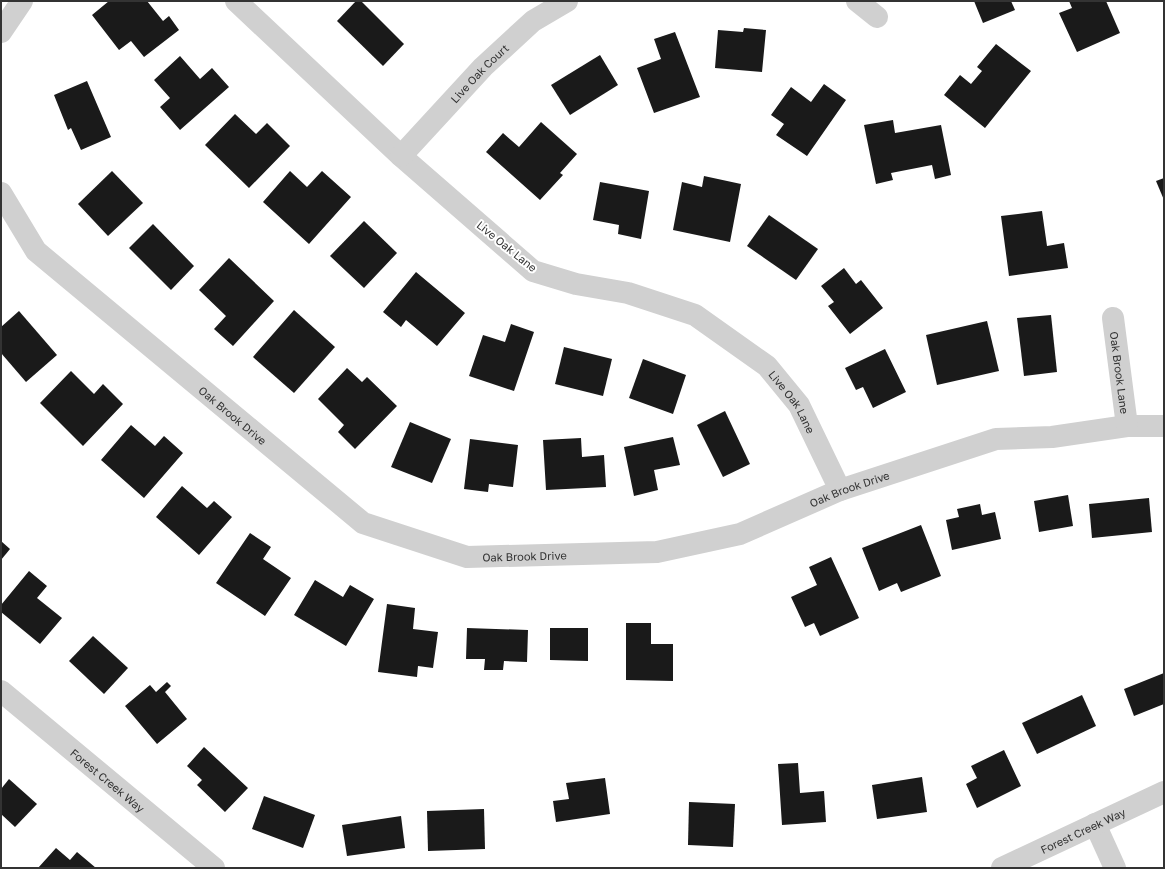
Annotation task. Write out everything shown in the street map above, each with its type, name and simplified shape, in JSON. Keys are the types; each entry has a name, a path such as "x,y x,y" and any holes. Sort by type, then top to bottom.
{"street":[{"path":"1,32 22,1"},
{"name":"Live Oak Lane","path":"236,1 401,156 533,271 576,284 628,293 694,315 767,366 799,405 840,490"},
{"name":"Live Oak Court","path":"401,156 500,51 533,21 567,1"},
{"path":"857,1 877,17"},
{"name":"Oak Brook Drive","path":"1,193 36,251 363,523 467,557 657,552 740,534 840,490 996,439 1052,437 1127,426 1164,426"},
{"name":"Oak Brook Lane","path":"1113,318 1127,426"},
{"name":"Forest Creek Way","path":"1,691 214,868"},
{"name":"Forest Creek Way","path":"1002,868 1164,792"},
{"path":"1095,824 1115,868"}],"building":[{"path":"109,1 147,1 163,21 169,16 179,30 144,57 131,41 119,50 92,15"},
{"path":"356,1 361,1 404,44 383,66 337,21"},
{"path":"974,1 1011,1 1015,10 983,23"},
{"path":"1069,1 1106,1 1120,33 1077,52 1059,13 1072,8"},
{"path":"744,28 766,30 762,72 715,68 718,30 743,32"},
{"path":"675,32 700,97 654,113 637,68 661,59 654,39"},
{"path":"996,44 1031,71 985,128 944,95 960,75 971,84 982,71 977,67"},
{"path":"600,55 618,85 570,115 551,85"},
{"path":"180,56 200,79 212,68 229,87 180,130 160,107 170,98 154,80"},
{"path":"87,81 111,137 81,150 71,128 68,130 54,95"},
{"path":"824,84 846,100 807,156 776,135 784,124 771,115 791,87 811,102"},
{"path":"235,114 256,134 267,123 290,146 249,188 205,145"},
{"path":"893,120 895,133 941,125 951,175 935,179 932,165 891,173 893,180 876,184 864,125"},
{"path":"541,122 577,154 560,173 563,175 540,200 486,152 503,133 519,147"},
{"path":"112,171 143,203 108,236 78,204"},
{"path":"290,171 307,187 322,171 351,197 309,244 263,202"},
{"path":"704,176 741,184 730,242 673,230 682,182 702,187"},
{"path":"1164,178 1164,200 1156,181"},
{"path":"600,182 649,191 641,239 618,234 619,225 593,220"},
{"path":"1042,211 1047,246 1064,243 1068,268 1009,276 1001,216"},
{"path":"769,215 818,249 796,280 747,246"},
{"path":"364,221 397,253 364,288 330,256"},
{"path":"153,224 194,266 171,290 129,248"},
{"path":"229,258 274,301 233,346 214,329 226,316 199,290"},
{"path":"844,268 856,284 861,280 883,308 850,334 828,306 834,302 821,286"},
{"path":"416,272 465,313 437,346 406,320 401,327 383,312"},
{"path":"294,310 335,347 294,393 253,357"},
{"path":"19,311 57,355 26,382 1,353 1,327"},
{"path":"1051,315 1057,372 1024,376 1017,318"},
{"path":"987,321 999,371 937,385 926,335"},
{"path":"511,324 534,332 514,391 469,376 483,335 505,342"},
{"path":"564,347 612,359 603,396 555,384"},
{"path":"885,349 906,392 873,408 863,387 856,390 845,368"},
{"path":"643,359 686,375 673,414 629,398"},
{"path":"347,368 362,382 367,377 397,406 355,449 338,432 344,425 318,399"},
{"path":"71,371 94,394 103,384 123,404 83,446 40,403"},
{"path":"725,411 750,464 723,477 697,425"},
{"path":"410,422 451,439 432,483 391,467"},
{"path":"131,425 155,446 164,436 183,453 144,498 101,460"},
{"path":"673,437 680,465 654,470 658,490 634,496 624,447"},
{"path":"581,438 582,457 604,455 606,487 546,490 543,440"},
{"path":"470,439 518,445 513,487 489,484 488,492 464,489"},
{"path":"182,486 207,508 214,501 232,517 199,555 156,517"},
{"path":"1068,495 1073,526 1039,532 1034,501"},
{"path":"1149,498 1152,532 1092,538 1089,504"},
{"path":"980,504 982,515 995,512 1001,539 952,550 946,520 959,517 957,509"},
{"path":"921,525 941,576 901,592 897,583 879,591 862,548"},
{"path":"250,533 271,547 263,559 291,578 265,616 216,583"},
{"path":"1,541 10,549 1,560"},
{"path":"831,557 859,618 820,636 814,623 805,627 791,597 817,585 809,567"},
{"path":"29,571 47,586 37,598 62,618 40,644 1,612 1,605"},
{"path":"315,580 343,597 350,585 374,599 346,646 294,615"},
{"path":"387,604 415,608 413,629 438,632 433,668 418,666 417,677 378,672"},
{"path":"626,623 651,623 651,644 673,644 673,681 626,680"},
{"path":"467,628 528,630 527,662 504,661 503,670 484,670 485,659 466,659"},
{"path":"550,628 588,628 588,661 550,660"},
{"path":"93,636 128,668 104,694 69,661"},
{"path":"1164,673 1164,704 1134,716 1124,689"},
{"path":"167,682 171,686 165,692 187,719 157,744 125,706 150,685 156,692"},
{"path":"1082,695 1096,726 1037,754 1022,723"},
{"path":"204,747 248,788 225,812 197,785 202,780 187,766"},
{"path":"1004,750 1021,786 977,808 966,784 977,778 971,766"},
{"path":"798,763 800,793 824,791 826,822 782,825 778,764"},
{"path":"922,777 927,812 877,819 872,785"},
{"path":"605,778 610,814 556,822 553,801 569,799 566,783"},
{"path":"9,779 37,804 15,827 1,814 1,789"},
{"path":"264,796 315,815 303,848 252,829"},
{"path":"689,802 735,804 733,847 688,845"},
{"path":"484,809 485,849 428,851 427,811"},
{"path":"401,816 405,848 347,856 342,825"},
{"path":"56,848 70,860 77,852 96,868 38,868"}]}
